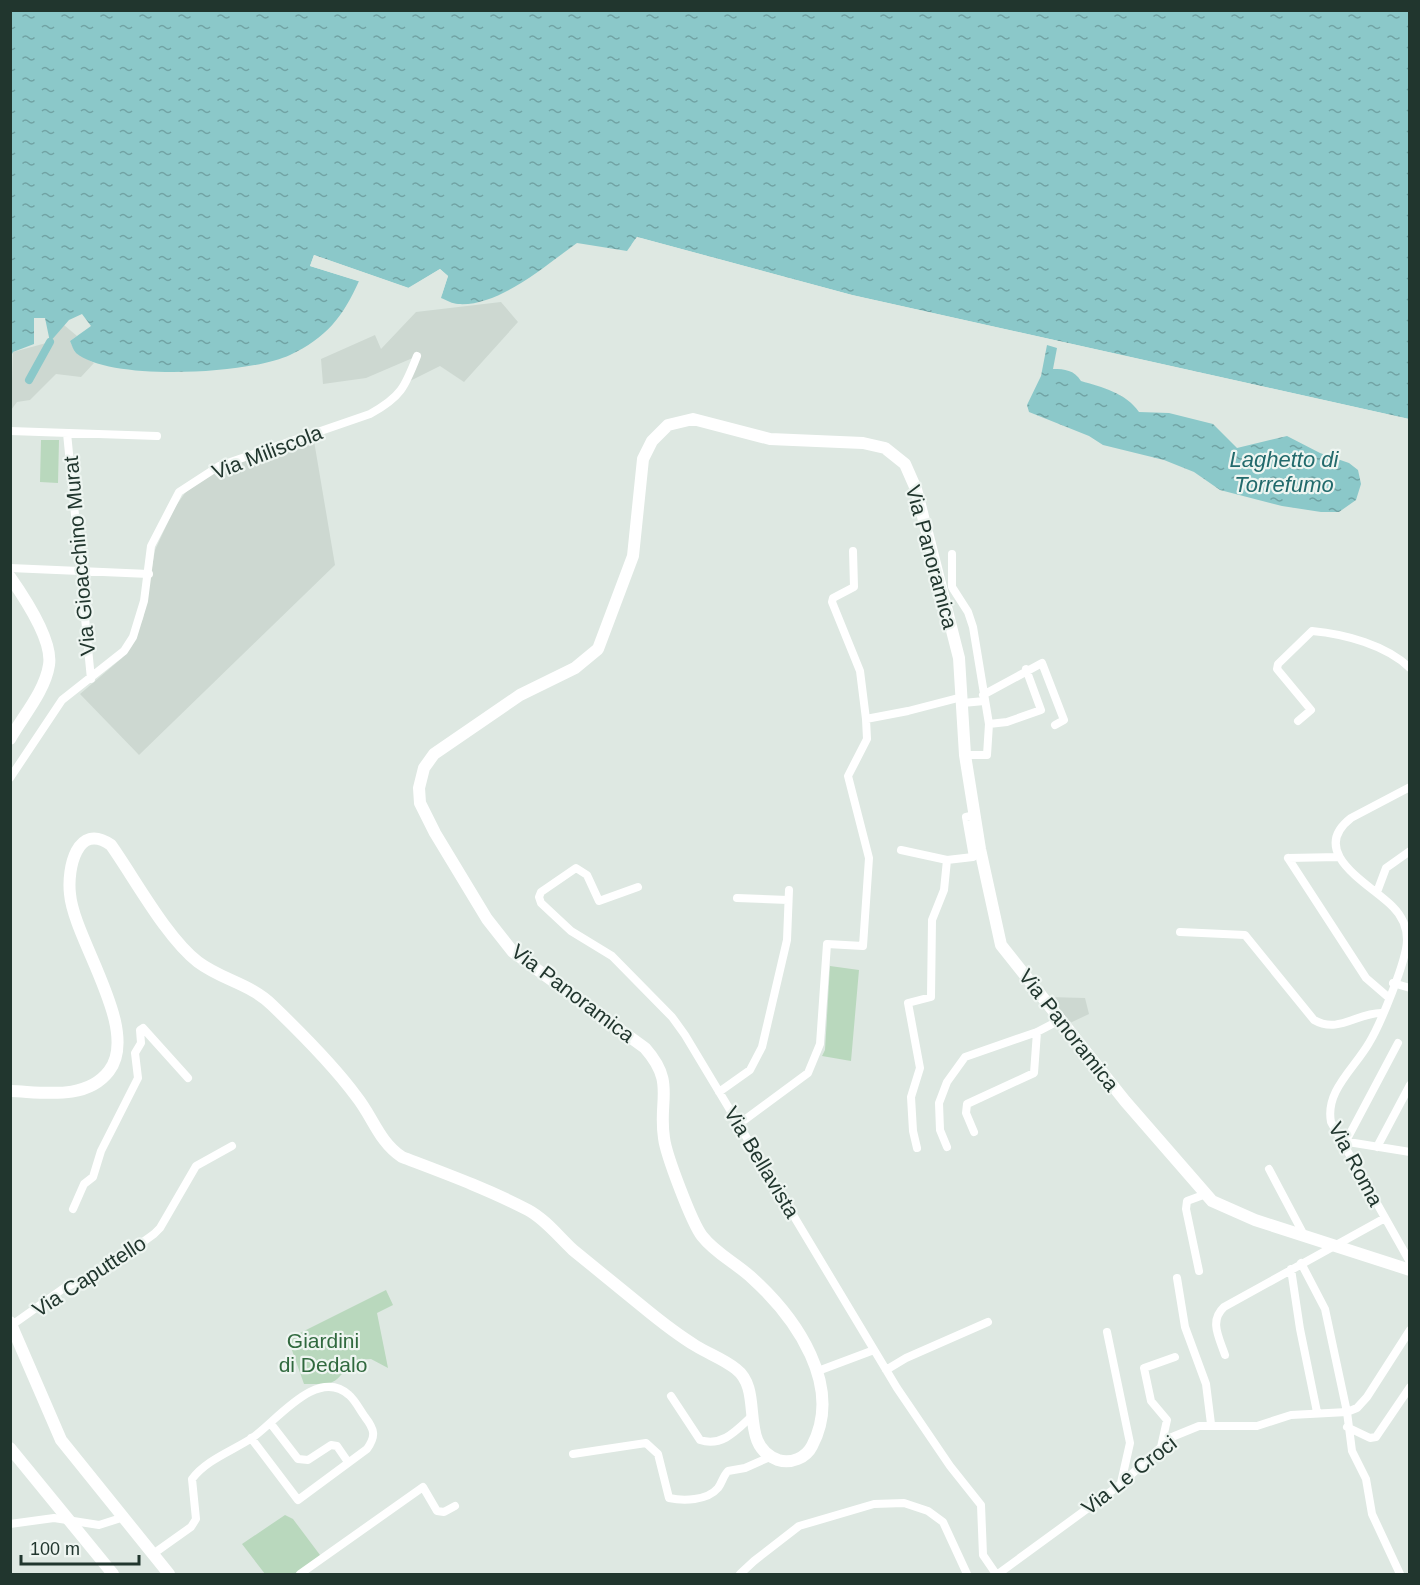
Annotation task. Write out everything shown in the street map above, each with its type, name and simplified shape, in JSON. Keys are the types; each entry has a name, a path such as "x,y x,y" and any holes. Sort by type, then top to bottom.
{"street":[{"name":"Via Miliscola","path":"10,778 62,700 124,651 133,637 140,621 149,574 151,546 179,492 219,466 370,414 386,406 405,388 417,356"},
{"name":"Via Panoramica","path":"772,1456 791,1461 802,1458 810,1450 818,1435 822,1418 818,1371 795,1328 760,1285 714,1250 692,1220 664,1140 666,1089 654,1058 637,1041 513,952 487,919 435,833 420,803 419,788 424,768 440,749 520,695 575,668 598,649 633,556 644,459 651,441 668,425 693,419 770,439 863,442 885,448 905,464 916,489 957,648 965,754 1001,945 1125,1101 1212,1201 1255,1220 1410,1270"},
{"path":"10,432 157,436"},
{"name":"Via Gioacchino Murat","path":"67,433 91,679"},
{"path":"739,1124 808,1073 820,1044 827,944 863,946 869,858 848,776 867,739 866,718 860,671 832,602 833,598 854,587 853,551"},
{"path":"952,554 952,587 968,612 973,627 989,724 987,755 965,754"},
{"path":"10,568 149,574"},
{"path":"10,577 27,601 48,649 50,663 45,679 10,739"},
{"path":"1298,721 1311,710 1276,669 1278,664 1312,631 1327,632 1391,652 1410,668"},
{"path":"866,718 984,698 1026,669 1042,663 1064,720 1055,725"},
{"path":"989,724 1007,722 1041,710 1026,669"},
{"path":"1388,998 1366,978 1288,858 1339,856 1339,833 1343,824 1410,787"},
{"path":"900,850 947,860 973,858 966,817 975,815"},
{"path":"10,1091 63,1094 80,1090 95,1084 109,1072 118,1051 113,1016 70,897 71,865 76,849 82,843 95,838 103,839 111,844 156,911 196,961 210,970 253,988 272,1005 357,1097 389,1149 402,1157 531,1211 646,1309 696,1346 736,1369 749,1387 751,1417 760,1444 772,1456 745,1468 728,1471 719,1487 708,1495 684,1501 669,1498 658,1454 646,1443 573,1454"},
{"path":"1377,892 1386,868 1410,851"},
{"name":"Via Roma","path":"1339,856 1349,872 1395,908 1405,926 1407,942 1406,958 1370,1042 1336,1090 1328,1107 1331,1122 1344,1141 1410,1262"},
{"path":"917,1148 911,1097 920,1068 908,1003 931,997 932,920 944,890 947,860"},
{"name":"Via Bellavista","path":"638,887 599,901 587,875 576,868 541,892 539,897 541,903 570,931 612,956 672,1017 739,1124 886,1370 950,1466 981,1505 983,1555 997,1575"},
{"path":"719,1092 750,1070 757,1061 787,940 789,895 737,898"},
{"path":"1180,932 1245,935 1314,1020 1321,1024 1340,1025 1373,1013 1381,1013"},
{"path":"1394,983 1410,988"},
{"path":"947,1147 940,1130 939,1102 947,1082 965,1057 1037,1032 1062,1019"},
{"path":"73,1209 84,1184 93,1177 101,1151 138,1078 135,1053 141,1043 140,1030 143,1029 188,1078"},
{"path":"974,1132 966,1113 967,1104 1034,1073 1037,1032"},
{"path":"1398,1043 1344,1141 1410,1152"},
{"path":"118,1051 135,1053"},
{"path":"1377,1147 1410,1085"},
{"name":"Via Caputtello","path":"11,1324 64,1288 107,1268 154,1234 160,1228 196,1166 232,1146"},
{"path":"1269,1169 1305,1237"},
{"path":"1199,1271 1186,1209 1187,1202 1206,1194"},
{"path":"1225,1355 1215,1323 1217,1314 1244,1294 1385,1218"},
{"path":"1301,1263 1325,1309 1347,1412 1347,1427 1352,1451 1366,1479 1372,1514 1400,1575"},
{"path":"1291,1269 1300,1329 1317,1412"},
{"path":"1177,1278 1185,1327 1206,1384 1211,1424"},
{"path":"886,1370 906,1358 988,1322"},
{"path":"11,1324 61,1440 169,1575"},
{"path":"1347,1412 1357,1408 1367,1397 1410,1330"},
{"path":"1107,1332 1130,1443 1121,1484"},
{"path":"818,1371 874,1350"},
{"path":"1160,1447 1167,1420 1151,1401 1144,1368 1175,1357"},
{"path":"1347,1427 1370,1438 1376,1437 1410,1387"},
{"path":"153,1554 191,1527 196,1519 192,1479 199,1469 271,1424 290,1404 311,1390 335,1388 349,1395 374,1429 374,1439 367,1449 298,1500 251,1438"},
{"path":"671,1396 700,1440 711,1443 729,1437 751,1417"},
{"name":"Via Le Croci","path":"997,1575 1121,1484 1172,1437 1211,1424 1257,1426 1291,1415 1347,1412"},
{"path":"271,1424 298,1459 308,1460 331,1445 337,1446 348,1462"},
{"path":"10,1448 113,1575"},
{"path":"300,1575 423,1487 437,1511 444,1512 454,1506"},
{"path":"740,1575 754,1561 799,1526 874,1504 904,1503 928,1511 943,1522 968,1575"},
{"path":"10,1524 54,1518 99,1525 124,1517"}],"shaded area":[{"path":"501,302 518,322 464,382 440,366 410,381 415,357 366,378 323,384 321,359 375,335 381,349 416,312"},
{"path":"64,325 77,336 70,341 75,352 94,363 81,377 56,374 30,400 17,402 11,410 13,352 50,342"},
{"path":"313,435 335,565 139,755 80,694 122,658 143,619 155,550 175,507 185,493 216,468"},
{"path":"1048,997 1085,998 1089,1014 1070,1023"}],"green space":[{"path":"41,440 59,440 58,483 40,482"},
{"path":"830,966 859,970 851,1061 822,1056 825,1050"},
{"name":"Giardini di Dedalo","path":"386,1290 393,1305 377,1313 388,1368 371,1359 355,1360 330,1383 304,1384 288,1339"},
{"path":"285,1515 293,1519 323,1559 299,1574 265,1574 242,1544"}],"water":[{"path":"11,11 1409,11 1409,419 852,295 637,237 627,251 577,243 521,283 490,299 474,303 456,304 441,298 448,276 440,269 409,288 314,255 310,266 359,281 347,305 323,334 303,348 271,362 245,367 181,372 149,371 119,368 94,362 76,353 70,341 91,326 82,314 69,320 50,342 45,318 34,318 34,344 13,352 11,356"},
{"name":"Laghetto di Torrefumo","path":"1047,345 1057,348 1053,369 1069,371 1081,381 1120,395 1134,405 1139,412 1169,413 1213,424 1237,448 1287,436 1320,453 1349,463 1358,470 1361,484 1356,500 1339,512 1321,512 1282,506 1220,490 1194,472 1164,460 1103,445 1089,436 1029,412 1027,405 1041,376"}],"pier":[{"path":"637,237 852,295 1409,419 1410,422 851,298 638,240 631,245"},
{"path":"314,255 408,288 440,269 448,276 442,294 439,293 444,277 439,273 408,291 316,259 314,264 360,278 361,282 310,266"}],"waterway":[{"path":"29,380 50,342"}]}
